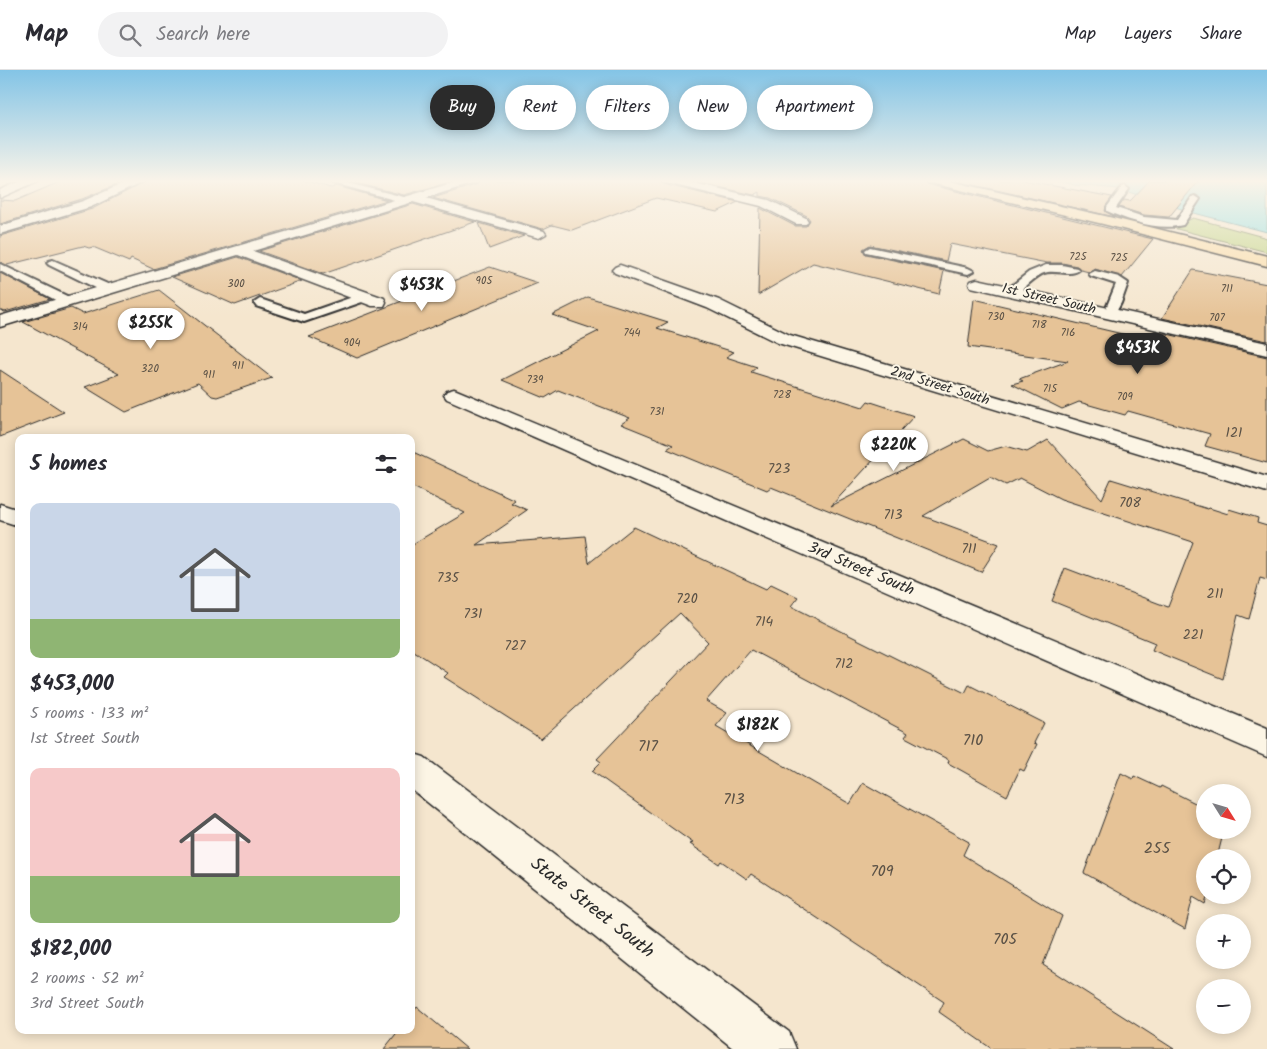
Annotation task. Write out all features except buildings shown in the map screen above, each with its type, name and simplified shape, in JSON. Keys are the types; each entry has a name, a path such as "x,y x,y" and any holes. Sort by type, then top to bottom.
{"main road":[{"path":"1149,226 1267,261"}],"street":[{"path":"0,230 15,226"},
{"path":"0,322 320,226"},
{"path":"508,226 539,234"},
{"path":"238,250 371,300"},
{"name":"2nd Street South","path":"620,270 713,304 784,339 1267,485"},
{"name":"1st Street South","path":"973,277 1011,291 1267,349"},
{"name":"3rd Street South","path":"454,395 1267,743"},
{"path":"0,512 15,517"},
{"name":"State Street South","path":"415,771 772,1049"}],"lane":[{"path":"870,250 973,277"},
{"path":"53,264 108,289"},
{"path":"0,266 67,301"},
{"path":"1011,291 1030,275 1046,267 1074,270"},
{"path":"1095,274 1115,279 1122,283 1121,290 1115,300 1115,306 1110,313"},
{"path":"260,303 304,318 371,300"}],"green space":[{"path":"1178,226 1221,226 1267,238 1267,252 1173,228"}],"water":[{"path":"1243,226 1267,226 1267,232"}]}
